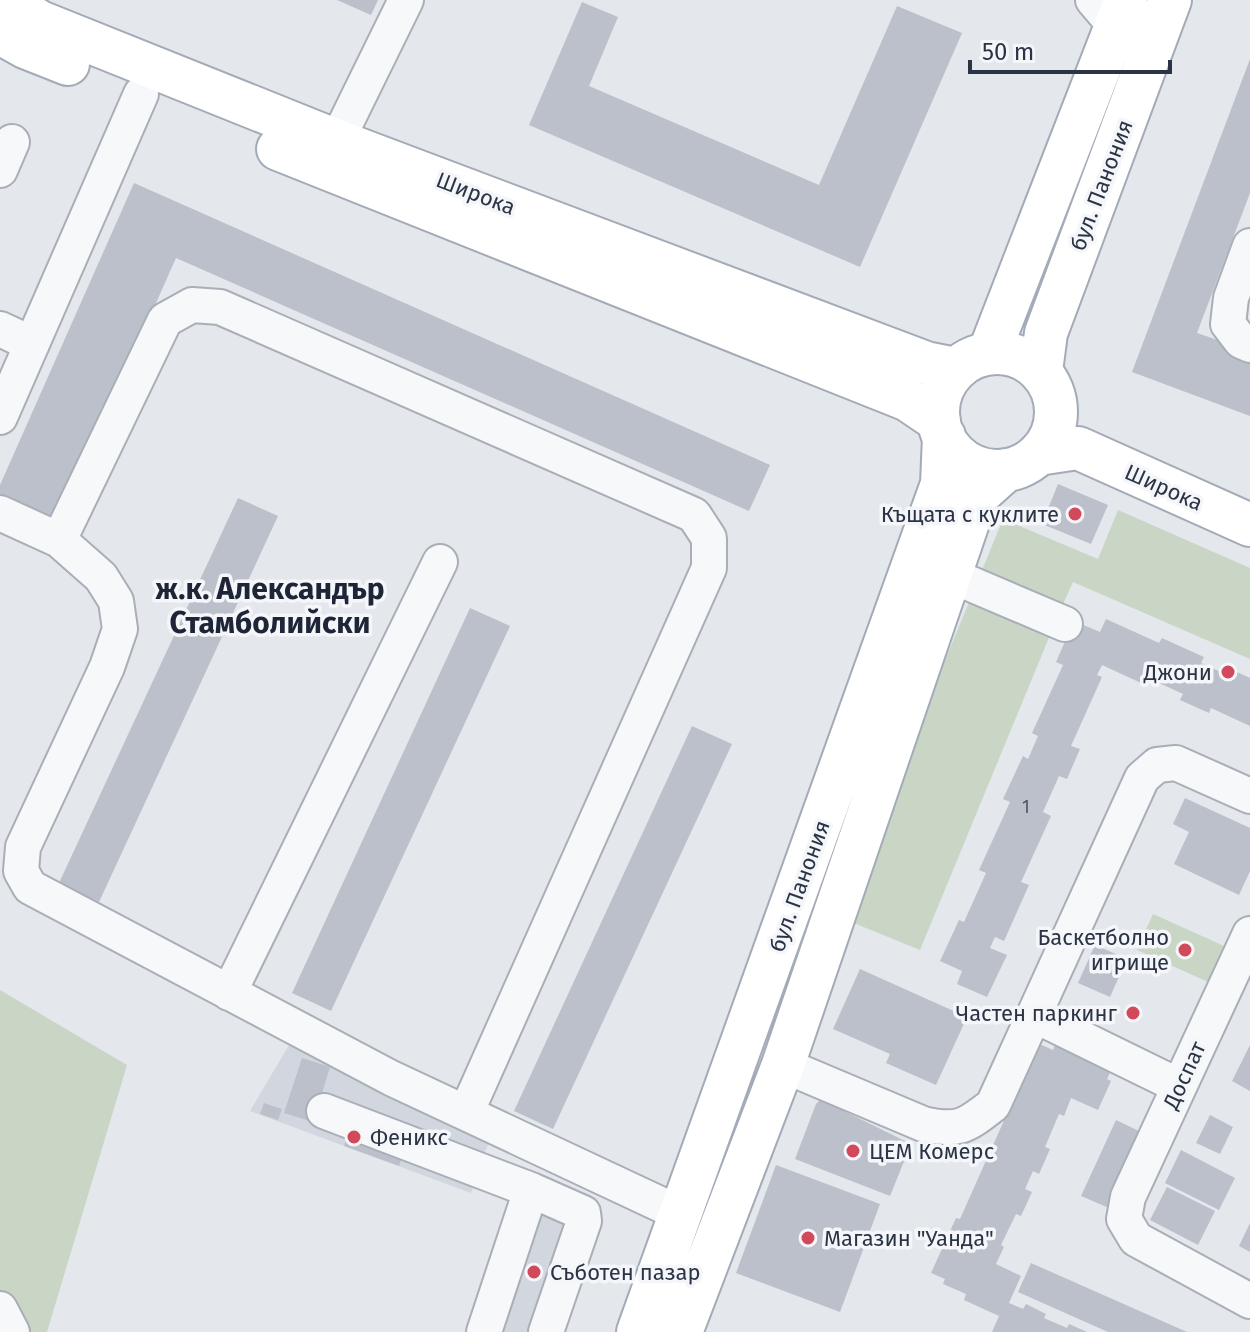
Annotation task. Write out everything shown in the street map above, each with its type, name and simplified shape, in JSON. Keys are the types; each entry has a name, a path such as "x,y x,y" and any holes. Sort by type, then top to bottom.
{"main road":[{"name":"Широка","path":"3,0 40,22 330,154 908,400 941,428"},
{"name":"бул. Панония","path":"1049,389 1046,333 1170,0"},
{"name":"бул. Панония","path":"638,1332 942,484 941,393 972,361 1111,9"},
{"name":"Широка","path":"0,33 25,47 141,94 330,154 911,358 972,361"},
{"path":"941,428 952,449 976,467 1041,457 1049,389 1017,356 972,361"},
{"name":"Широка","path":"1041,457 1250,525"},
{"name":"бул. Панония","path":"681,1332 783,1065 977,496 1041,457"}],"street":[{"path":"330,154 406,0"},
{"path":"0,417 141,94"},
{"path":"1250,246 1231,298 1228,324 1241,341 1250,345"},
{"path":"59,540 165,320 192,305 220,307 694,515 709,538 709,568 466,1113"},
{"path":"0,329 32,344"},
{"path":"0,513 59,540 101,577 116,601 120,629 107,667 11,868 30,887 391,1078 681,1214"},
{"path":"229,993 440,562"},
{"path":"950,575 1065,624"},
{"path":"783,1065 923,1124 937,1127 966,1125 993,1105 1142,778 1157,765 1176,763 1250,796"},
{"name":"Доспат","path":"1250,934 1128,1197 1124,1219 1136,1239 1250,1301"},
{"path":"1034,1015 1179,1086"},
{"path":"374,1129 391,1078"},
{"path":"324,1111 583,1213 546,1332"},
{"path":"484,1332 531,1190"},
{"path":"0,1309 12,1332"}],"shaded area":[{"path":"289,1045 489,1141 471,1193 250,1111"},
{"name":"Съботен пазар","path":"519,1178 599,1213 560,1332 468,1332"}],"green space":[{"path":"1118,510 1250,568 1250,659 1073,582 1059,613 978,580 1003,519 1098,559"},
{"path":"972,595 1053,628 920,950 839,917"},
{"name":"Баскетболно игрище","path":"1153,914 1233,950 1217,986 1137,950"},
{"path":"0,990 127,1065 47,1332 0,1332"}],"building":[{"path":"337,0 378,0 371,15"},
{"path":"582,2 618,17 589,86 819,185 897,6 962,33 860,267 529,125"},
{"path":"1250,59 1250,193 1197,333 1250,351 1250,416 1132,372"},
{"path":"134,183 770,465 749,511 176,258 56,528 0,503 0,485"},
{"name":"Къщата с куклите","path":"1058,484 1108,505 1091,544 1042,524"},
{"path":"238,498 278,516 99,902 59,883"},
{"path":"470,608 510,626 331,1011 292,993"},
{"path":"1106,619 1159,643 1162,638 1204,657 1201,663 1223,673 1226,667 1250,678 1250,726 1211,708 1209,713 1180,700 1183,694 1144,676 1141,683 1102,665 1097,675 1102,677 1071,746 1080,749 1067,779 1059,776 1043,812 1051,816 1021,882 1029,885 1004,941 995,937 990,948 1007,955 987,997 957,984 962,971 940,961 959,920 964,922 986,873 979,870 1010,802 1003,799 1023,756 1028,759 1038,736 1032,733 1063,665 1056,662 1074,621 1100,632"},
{"path":"692,726 732,744 553,1129 514,1111"},
{"path":"1185,798 1250,828 1250,871 1239,895 1174,864 1189,832 1173,824"},
{"path":"1095,945 1127,959 1110,997 1078,983"},
{"path":"860,969 967,1017 936,1085 886,1063 890,1054 833,1029"},
{"path":"1035,1042 1053,1050 1055,1045 1078,1056 1080,1051 1113,1066 1107,1079 1111,1081 1098,1110 1071,1098 1064,1116 1059,1114 1045,1147 1050,1149 1039,1174 1033,1171 1025,1189 1032,1192 1021,1216 1016,1214 1001,1245 1004,1247 996,1264 1021,1276 1009,1303 1023,1309 1026,1304 1046,1314 1044,1318 1087,1332 992,1332 999,1316 964,1300 966,1294 943,1284 945,1279 931,1273 956,1218 960,1219 1014,1098"},
{"path":"1250,1045 1250,1091 1232,1081"},
{"path":"302,1058 330,1067 313,1122 284,1113"},
{"name":"ЦЕМ Комерс","path":"824,1096 834,1100 838,1108 911,1144 890,1196 795,1159 816,1104"},
{"path":"264,1103 282,1109 278,1120 260,1114"},
{"path":"1210,1115 1233,1127 1220,1154 1196,1143"},
{"path":"1116,1120 1143,1133 1109,1208 1081,1196"},
{"path":"350,1127 404,1152 399,1166 344,1146"},
{"path":"1181,1150 1235,1178 1219,1210 1165,1183"},
{"name":"Магазин \"Уанда\"","path":"776,1165 880,1204 840,1312 736,1273"},
{"path":"1167,1187 1215,1211 1198,1245 1150,1220"},
{"path":"1250,1223 1250,1252 1239,1246"},
{"path":"1031,1263 1187,1332 1108,1332 1018,1292"}],"place":[{"name":"Къщата с куклите","path":"1075,514"},
{"name":"Джони","path":"1228,672"},
{"name":"Баскетболно игрище","path":"1185,950"},
{"name":"Частен паркинг","path":"1133,1013"},
{"name":"Феникс","path":"354,1137"},
{"name":"ЦЕМ Комерс","path":"853,1151"},
{"name":"Магазин \"Уанда\"","path":"808,1238"},
{"name":"Съботен пазар","path":"534,1272"}],"district":[{"name":"ж.к. Александър Стамболийски","path":"270,606"}]}
